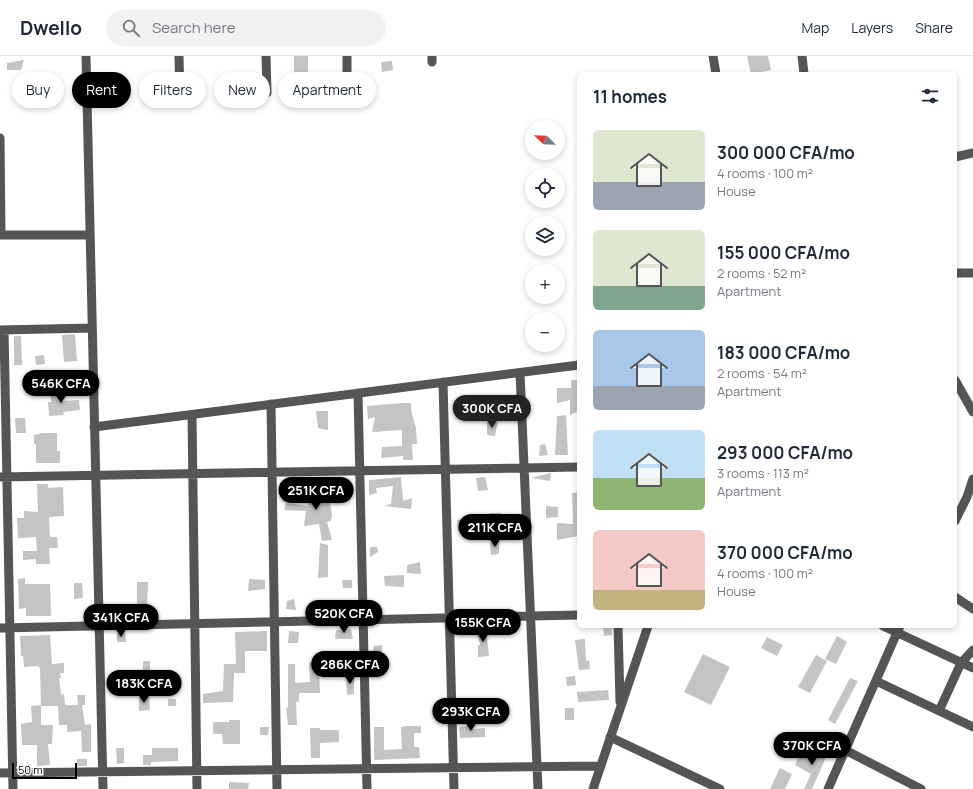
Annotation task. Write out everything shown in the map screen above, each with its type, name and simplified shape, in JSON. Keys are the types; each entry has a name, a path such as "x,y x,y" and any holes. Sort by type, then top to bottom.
{"street":[{"path":"86,56 103,789"},
{"path":"179,56 179,72"},
{"path":"266,56 266,72"},
{"path":"347,56 347,72"},
{"path":"713,56 716,72"},
{"path":"802,56 804,72"},
{"path":"0,138 1,235 90,235"},
{"path":"957,157 973,153"},
{"path":"957,273 973,273"},
{"path":"13,789 10,628 4,477 2,330 92,328"},
{"path":"94,427 577,365"},
{"path":"520,373 539,766 538,789"},
{"path":"443,382 444,468 454,789"},
{"path":"957,384 973,412"},
{"path":"358,393 361,470 367,789"},
{"path":"271,404 277,789"},
{"path":"192,415 197,789"},
{"path":"4,477 444,468 577,467"},
{"path":"957,517 967,497 973,479"},
{"path":"957,598 973,609"},
{"path":"0,628 577,616"},
{"path":"618,628 620,709"},
{"path":"593,789 647,628"},
{"path":"828,789 899,630 973,668"},
{"path":"939,711 961,663 973,650"},
{"path":"876,681 973,727"},
{"path":"610,737 720,789"},
{"path":"846,750 921,789"},
{"path":"0,773 601,766"}],"building":[{"path":"294,56 308,56 308,72 294,72"},
{"path":"747,56 768,56 771,70 751,72"},
{"path":"24,60 21,70 7,70 7,63"},
{"path":"392,61 393,70 382,72 381,62"},
{"path":"75,334 77,361 64,362 62,335"},
{"path":"14,336 21,336 22,365 14,365"},
{"path":"44,355 45,364 36,365 35,356"},
{"path":"571,380 577,380 577,412 570,415 570,400 557,403 557,388 571,388"},
{"path":"58,385 60,401 79,400 80,410 63,412 64,415 49,416 48,402 51,402 50,386"},
{"path":"411,403 411,410 416,428 417,444 412,444 413,460 403,460 403,456 381,458 382,447 402,446 402,430 372,432 375,417 368,419 367,406"},
{"path":"316,411 328,411 328,430 318,428"},
{"path":"566,415 568,455 555,455 557,416"},
{"path":"15,418 25,418 26,433 16,433"},
{"path":"498,422 495,436 487,435 487,423"},
{"path":"42,433 57,433 57,451 60,451 60,463 36,463 36,444 34,444 34,435"},
{"path":"545,444 548,455 539,456 540,445"},
{"path":"551,473 550,481 531,478 546,474"},
{"path":"401,477 403,501 412,498 411,509 384,506 391,504 393,486 376,488 377,493 369,495 369,480"},
{"path":"485,477 488,490 478,491 476,478"},
{"path":"289,482 311,484 311,486 287,490"},
{"path":"37,484 48,484 48,488 63,487 64,516 49,517 50,537 57,537 58,548 49,548 50,564 36,564 36,559 23,560 23,551 37,551 36,537 18,538 17,518 24,518 24,511 38,512"},
{"path":"307,488 328,492 332,515 331,521 327,522 332,540 322,541 319,524 304,526 306,511 284,510 286,503 308,506"},
{"path":"577,492 577,536 557,540 557,523 573,524 572,493"},
{"path":"546,506 558,507 558,517 546,518"},
{"path":"489,513 501,513 501,526 489,526"},
{"path":"469,518 470,530 458,531 457,520"},
{"path":"499,542 499,554 491,555 490,543"},
{"path":"320,543 328,545 328,577 318,578"},
{"path":"370,547 377,547 378,552 370,557"},
{"path":"420,562 421,574 407,573 407,565"},
{"path":"404,575 404,587 385,586 384,576"},
{"path":"25,578 25,584 50,584 51,616 26,616 26,608 19,609 18,579"},
{"path":"249,579 265,580 265,589 248,591"},
{"path":"342,580 352,580 352,588 343,588"},
{"path":"137,582 148,582 147,612 137,612"},
{"path":"74,583 82,583 83,598 74,599"},
{"path":"294,599 296,610 286,609 287,601"},
{"path":"486,628 489,656 478,657 478,645 480,645 477,630"},
{"path":"603,628 612,628 612,635 604,636"},
{"path":"351,629 353,639 335,639 336,630"},
{"path":"267,631 267,651 245,651 245,673 234,673 233,702 203,703 203,694 223,691 224,664 236,664 235,632"},
{"path":"289,631 299,632 298,643 288,643"},
{"path":"117,633 125,633 126,642 117,642"},
{"path":"50,635 52,664 64,663 64,673 60,673 61,678 59,678 61,695 64,694 65,705 78,705 77,695 85,695 85,705 82,705 85,725 91,724 91,752 82,752 81,731 67,732 67,725 59,725 58,706 41,706 40,668 38,666 24,667 23,656 21,656 20,636"},
{"path":"837,636 847,642 836,664 825,659"},
{"path":"767,637 783,645 777,656 761,648"},
{"path":"585,639 586,661 589,660 590,669 579,670 575,640"},
{"path":"382,645 382,659 372,658 374,646"},
{"path":"703,654 730,667 711,705 684,692"},
{"path":"816,655 827,661 810,693 798,687"},
{"path":"143,661 150,661 150,678 143,678"},
{"path":"319,662 320,693 299,693 299,702 296,702 297,725 288,725 286,707 288,708 288,664 295,664 295,683 310,682 309,663"},
{"path":"354,675 354,694 347,695 346,676"},
{"path":"575,676 576,685 567,686 566,677"},
{"path":"850,678 858,681 835,724 828,720"},
{"path":"608,690 609,700 578,702 577,692"},
{"path":"149,696 150,710 139,711 139,697"},
{"path":"168,699 176,699 176,706 168,706"},
{"path":"41,705 41,725 53,725 52,744 48,744 50,765 37,766 37,745 22,745 21,724 32,722 31,706"},
{"path":"565,708 574,708 574,720 565,720"},
{"path":"229,720 240,720 240,744 223,744 222,734 213,734 213,722 229,722"},
{"path":"421,726 421,733 414,733 414,747 419,747 420,758 374,760 374,727 384,727 384,750 402,749 401,727"},
{"path":"472,726 473,729 485,728 485,737 460,738 459,727"},
{"path":"260,727 269,727 268,735 260,735"},
{"path":"310,728 320,728 320,730 339,730 339,742 320,743 320,758 311,758"},
{"path":"116,748 124,748 124,763 117,764"},
{"path":"152,748 178,748 178,761 151,762 151,765 143,765 143,755 152,755"},
{"path":"816,749 827,755 812,789 804,789 811,774 795,765 800,754 811,759"},
{"path":"77,759 87,759 87,766 77,766"},
{"path":"780,768 792,774 785,789 770,789"},
{"path":"229,782 249,783 248,789 229,789"}]}
